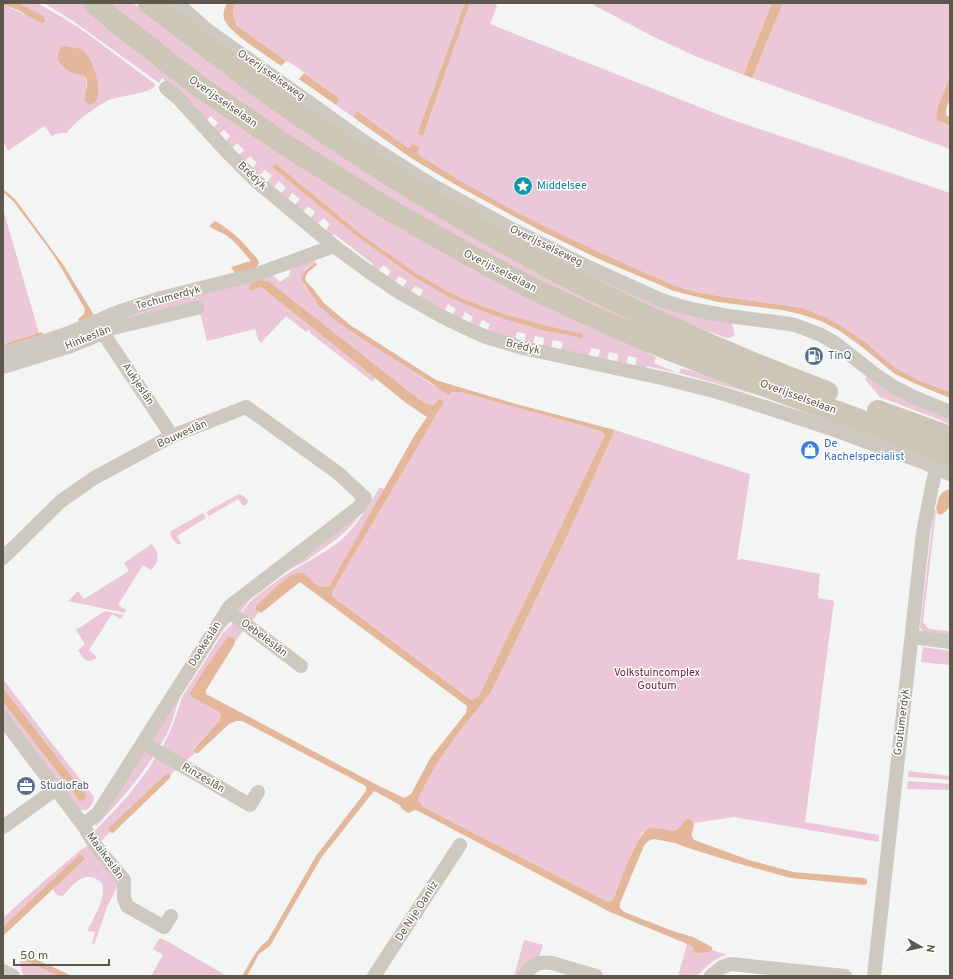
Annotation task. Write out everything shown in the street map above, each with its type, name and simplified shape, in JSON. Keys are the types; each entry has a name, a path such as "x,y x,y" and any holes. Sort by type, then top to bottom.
{"main road":[{"name":"Overijsselselaan","path":"94,3 200,87 287,146 388,209 464,252 529,286 611,325 726,372 882,428 943,462"},
{"name":"Overijsselselaan","path":"149,3 270,95 326,133 460,218 537,261 655,319 748,361 802,383 950,437"}],"street":[{"name":"Overijsselseweg","path":"177,3 206,29 366,143 430,184 506,226 588,267 661,300 680,306 728,316 794,325 821,335 836,343 876,376 894,387 950,412"},
{"name":"Brédyk","path":"166,88 178,98 216,141 256,181 334,246 400,293 441,316 486,337 523,348 666,379 733,397 830,428 925,463 943,462 950,474"},
{"name":"Techumerdyk","path":"3,353 25,348 68,333 118,312 161,298 257,274 334,246"},
{"name":"Hinkeslân","path":"3,367 71,346 103,333 109,329 197,308"},
{"name":"Aukjeslân","path":"103,333 172,436"},
{"name":"Bouweslân","path":"3,558 61,501 94,478 172,436 246,407 338,473 365,498"},
{"name":"Goutumerdyk","path":"874,976 923,533 931,491 943,462"},
{"name":"Doekeslân","path":"83,825 98,813 230,606 359,508 365,498"},
{"name":"Oebeleslân","path":"227,610 301,666"},
{"path":"912,637 950,642"},
{"path":"3,719 83,825"},
{"name":"Rinzeslân","path":"143,743 250,805 258,792"},
{"path":"3,827 56,789"},
{"name":"Maaikeslân","path":"83,825 95,846 124,880 124,898 127,906 164,927 171,916"},
{"name":"De Nije Oanliz","path":"374,976 460,845"},
{"path":"524,976 530,968 545,962 596,976"},
{"path":"711,976 722,967 731,964 845,976"},
{"path":"3,971 13,976"}],"green space":[{"path":"19,3 37,3 62,17 88,34 155,84 155,86 147,91 104,102 80,119 67,133 52,136 44,126 8,151 3,140 3,5 27,15 27,7","holes":["64,46 82,50 97,100 84,97 87,88 86,80"]},
{"path":"44,3 84,3 139,48 656,357 654,363 677,373 647,366 646,369 635,367 637,358 628,356 626,364 617,362 618,354 609,352 607,360 598,358 600,350 591,348 589,356 561,350 563,342 553,340 551,348 543,347 544,338 535,336 533,345 524,343 526,334 517,332 515,340 487,332 490,324 482,320 478,328 470,324 473,317 465,312 461,320 452,316 456,309 448,304 444,312 419,298 423,290 415,286 410,293 402,288 407,281 399,276 394,283 386,278 391,271 383,265 378,272 371,267 373,264 334,234 332,237 325,231 330,224 323,218 317,225 310,219 315,212 308,206 302,213 294,206 300,199 292,193 287,200 280,194 286,188 279,181 273,188 267,182 272,176 265,170 259,176 252,169 257,163 250,156 244,163 238,156 244,150 237,143 231,149 224,143 230,136 224,130 217,135 212,129 218,123 211,116 205,122 177,91 162,78 159,83 73,21","holes":["275,163 362,235 416,273 451,293 508,315 582,338 541,330 507,320 414,277 359,238 303,193 272,167"]},
{"path":"105,3 131,3 147,10 647,324 666,341 474,250 235,102"},
{"path":"160,3 169,3 207,35 301,104 427,188 491,224 638,295 684,312 731,321 735,334 734,336 727,338 648,309 538,254 426,190 291,101"},
{"path":"235,3 465,3 417,134 423,136 470,3 494,3 497,6 490,24 727,118 950,193 950,391 918,380 897,369 843,327 823,316 802,308 700,293 681,288 603,254 514,211 416,154 419,147 407,147 357,111 353,117 336,105 339,98 236,25 233,14"},
{"path":"590,3 772,3 744,75 695,56 652,36"},
{"path":"783,3 950,3 950,77 938,106 936,118 944,124 950,126 950,149 752,78"},
{"path":"3,209 39,333 4,344 3,346"},
{"path":"312,258 316,263 306,268 303,274 304,285 316,302 431,384 445,390 461,392 601,431 605,435 479,696 471,700 333,597 332,592 444,402 439,399 433,405 424,403 266,280 250,283 250,291 261,287 375,378 373,382 310,333 310,331 308,330 306,332 286,316 261,343 255,329 207,341 198,304 108,326 121,314 268,275 274,276 280,282 289,276 291,269"},
{"path":"681,368 735,382 950,463 950,468 761,396 679,373"},
{"path":"868,375 950,416 950,425 880,397 865,379"},
{"name":"Volkstuincomplex Goutum","path":"615,430 750,474 737,560 742,559 820,574 818,598 834,601 805,822 879,835 879,842 734,817 694,823 693,821 671,832 659,828 648,829 642,833 634,847 613,900 608,902 423,807 418,799 436,765 444,752 491,692 568,534"},
{"path":"380,487 385,490 330,585 323,587 320,586 306,576 256,610 259,612 251,622 241,614 253,599 276,582 340,541 357,522"},
{"path":"239,494 248,500 247,504 243,506 238,499 209,516 206,512"},
{"path":"934,510 936,511 923,622 929,629 950,631 950,636 924,632 920,627"},
{"path":"203,513 206,518 177,536 181,543 179,545 176,543 170,535 171,531"},
{"path":"361,514 338,538 306,561 287,571 251,598 240,613 234,608"},
{"path":"152,544 158,557 156,564 151,570 143,565 118,605 126,610 125,613 68,601 78,591 84,599 129,571 124,563"},
{"path":"105,611 124,615 120,619 112,614 89,650 97,657 94,660 88,661 78,650 85,644 76,630"},
{"path":"227,620 233,620 220,632 180,696 166,736 159,747 152,743 151,739"},
{"path":"235,621 245,628 192,697 219,712 221,715 220,720 193,749 195,753 186,761 161,749 174,722 182,697 223,633"},
{"path":"923,647 950,651 950,665 921,662"},
{"path":"3,679 92,794 94,798 93,802 87,810 81,810 75,806 3,711 3,702 79,800 85,795 3,688"},
{"path":"146,752 154,755 148,765 127,792 95,826 140,756"},
{"path":"156,756 177,769 171,774 165,775 109,829 110,832 99,843 93,833 128,796"},
{"path":"909,771 950,776 950,780 908,777"},
{"path":"908,781 950,784 950,790 907,789"},
{"path":"87,846 119,883 107,907 94,945 92,944 95,932 87,931 102,899 103,890 101,883 93,877 83,878 78,880 63,896 57,894 53,889 85,859 82,856 79,856 3,927 3,918 45,880"},
{"path":"160,938 227,976 151,976 163,955 153,949"},
{"path":"524,940 543,945 539,957 521,970 517,976 514,976"},
{"path":"687,944 692,946 693,950 709,952 712,950 727,955 715,960 697,976 678,976"},
{"path":"20,961 26,961 58,976 24,976 21,970"}],"shaded area":[{"path":"3,3 19,3 44,17 45,22 41,23 18,10 3,5"},
{"path":"227,3 235,3 233,14 236,25 286,61 281,66 228,26 224,16 224,10"},
{"path":"465,3 470,3 423,136 417,134"},
{"path":"772,3 783,3 752,78 744,75 745,70"},
{"path":"64,46 82,50 91,62 97,79 98,92 97,100 90,105 85,99 87,82 85,77 69,71 58,61 60,48"},
{"path":"304,73 339,98 336,105 299,79"},
{"path":"950,77 950,94 946,112 947,116 950,117 950,126 936,118 938,106"},
{"path":"357,111 407,147 411,147 412,144 419,147 417,154 459,180 544,226 681,288 700,293 802,308 823,316 843,327 866,343 897,369 918,380 950,391 950,398 895,374 840,331 821,321 782,310 718,302 674,291 599,259 541,231 456,185 411,158 353,117"},
{"path":"275,163 362,235 416,273 451,293 508,315 583,334 582,338 541,330 507,320 449,297 414,277 359,238 272,167"},
{"path":"3,189 15,199 64,266 94,315 79,321 78,319 84,314 85,309 62,269 14,202 3,192"},
{"path":"215,221 247,247 259,262 257,268 235,273 231,267 251,261 230,238 209,226"},
{"path":"316,263 317,265 311,269 305,280 324,303 350,325 436,380 516,404 615,430 568,534 491,692 444,752 436,765 418,799 423,807 608,902 613,900 633,850 643,833 652,828 674,831 681,826 685,820 690,819 694,823 692,834 694,840 749,860 793,872 864,878 867,880 867,884 864,885 791,878 733,862 675,843 654,839 650,840 643,848 620,903 620,908 624,912 693,937 712,947 712,950 709,952 694,952 692,946 610,912 420,812 415,810 408,813 402,809 400,805 374,791 321,858 270,946 259,954 247,976 242,976 257,952 268,940 316,856 366,791 366,787 242,721 236,721 229,724 198,753 193,751 220,720 221,715 219,712 192,697 190,693 228,637 235,640 234,645 206,690 206,694 404,798 411,794 431,757 466,713 467,706 300,582 261,613 256,610 256,606 282,582 298,573 306,575 320,586 324,587 330,585 414,436 427,417 406,403 261,287 250,291 249,285 253,282 263,280 268,281 424,403 433,405 439,399 444,402 332,592 333,597 471,700 479,696 605,435 601,431 461,392 452,392 449,395 361,338 334,319 319,306 301,279 303,273"},
{"path":"42,332 42,335 4,346 3,345 10,342"},
{"path":"950,489 950,507 943,513 938,514 936,507 940,496 944,491"},
{"path":"3,688 86,795 86,799 82,801 79,800 3,702"},
{"path":"167,774 171,774 170,778 113,833 110,832 108,829"},
{"path":"79,855 82,855 85,859 3,936 3,927"},
{"path":"29,956 72,976 58,976 26,961 27,957"}],"place":[{"name":"Middelsee","path":"523,186"},
{"name":"TinQ","path":"814,356"},
{"name":"De Kachelspecialist","path":"810,450"},
{"name":"StudioFab","path":"26,786"}]}
